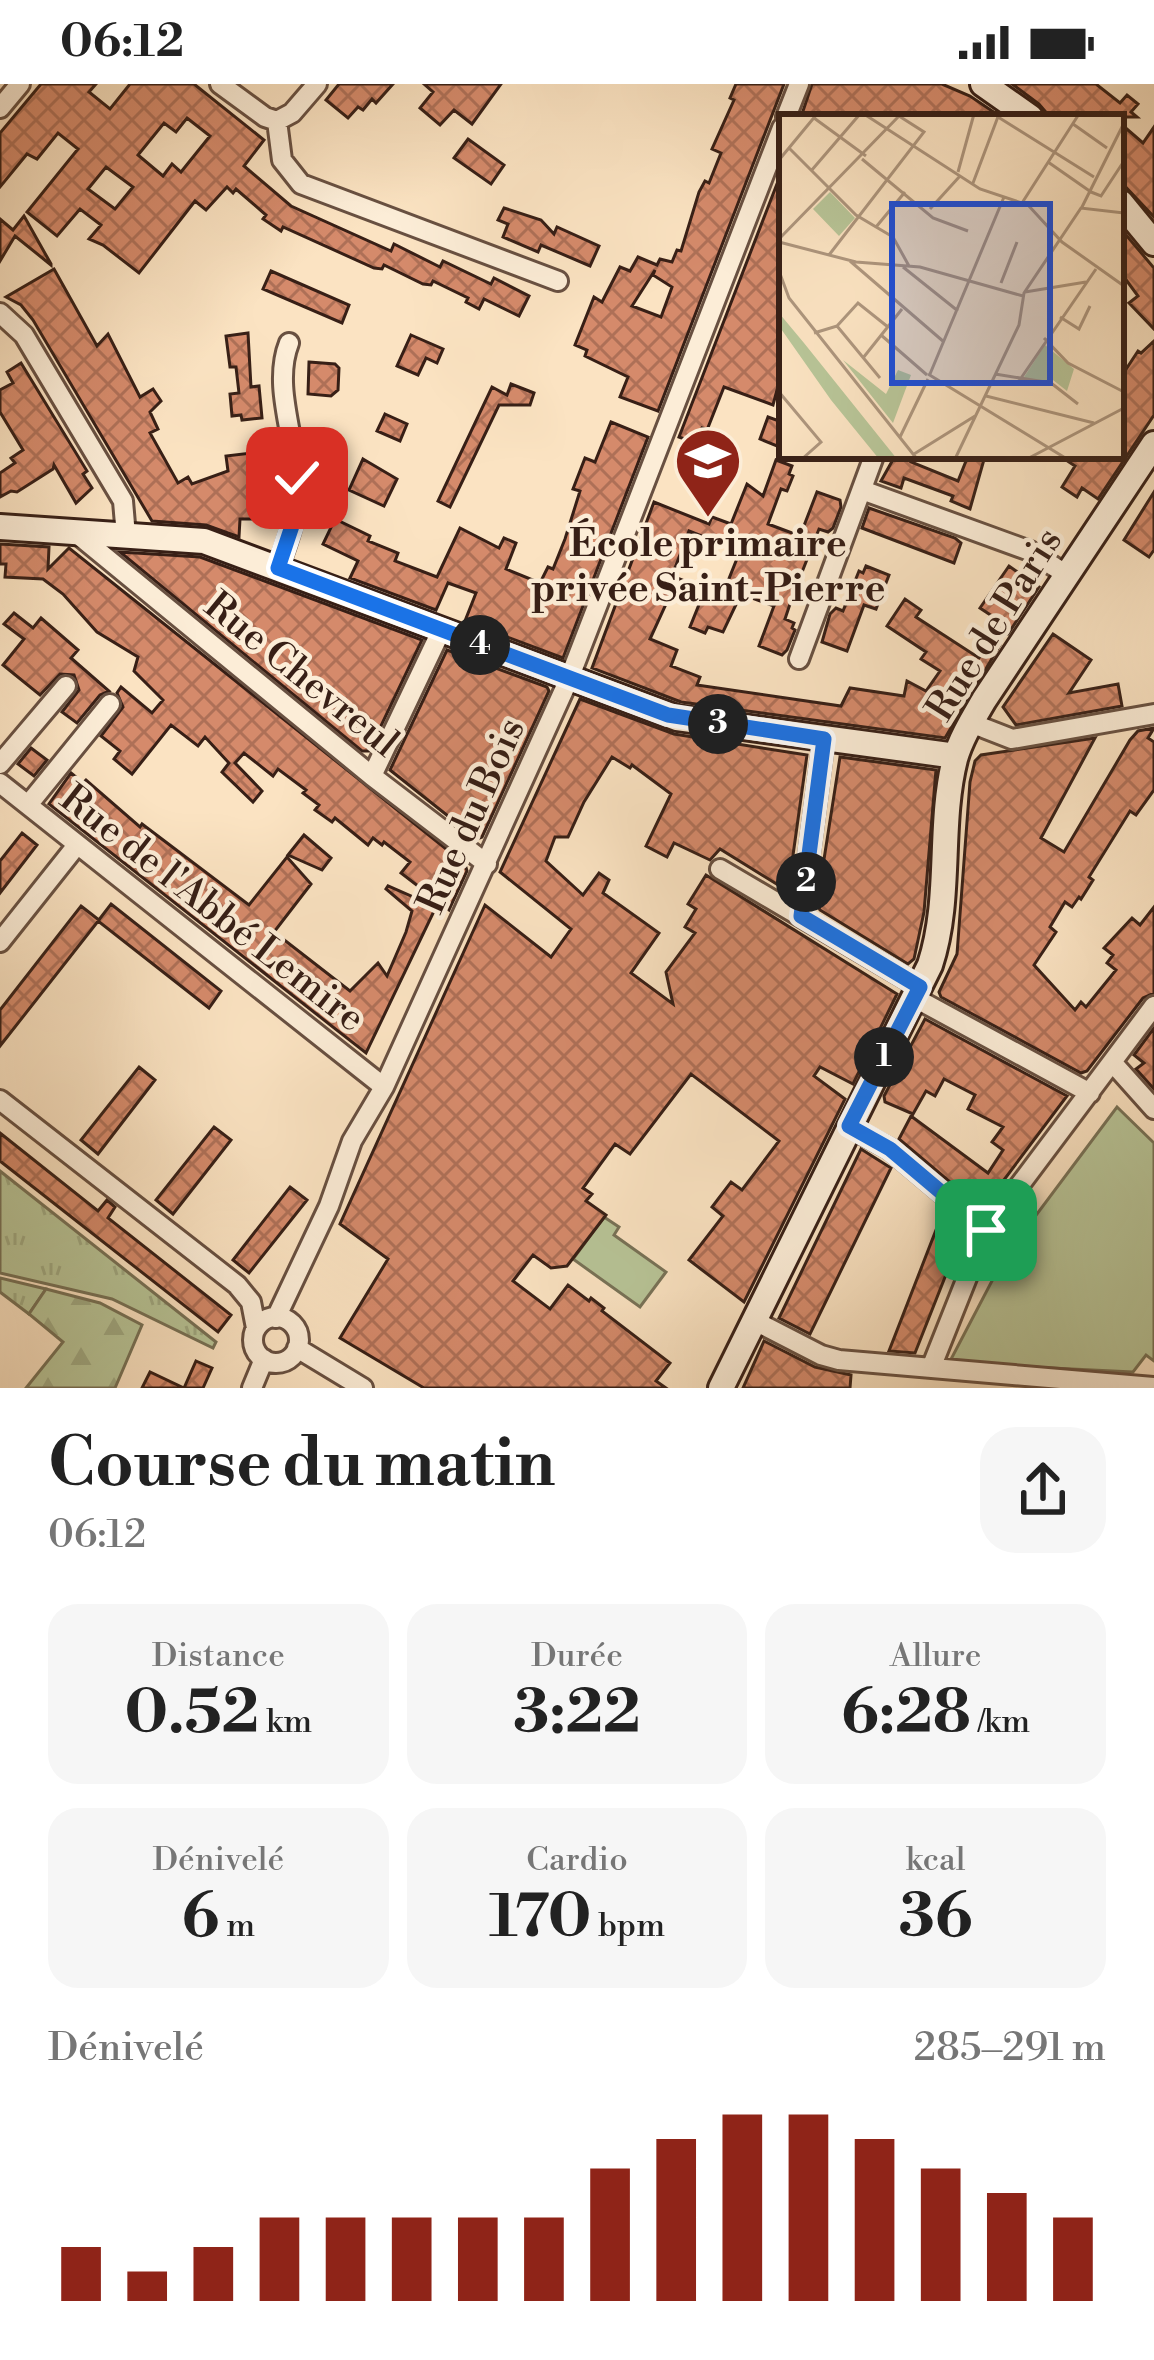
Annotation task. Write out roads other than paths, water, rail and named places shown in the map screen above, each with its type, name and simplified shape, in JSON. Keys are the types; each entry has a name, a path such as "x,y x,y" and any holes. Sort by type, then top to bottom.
{"main road":[{"path":"983,84 1026,114"},
{"path":"1124,207 1154,243"},
{"name":"Rue de Paris","path":"721,1388 934,953 956,756 971,723 1154,444"},
{"path":"0,527 204,541 677,718 956,756"}],"street":[{"path":"0,108 20,84"},
{"path":"220,84 277,121 292,113 317,84"},
{"path":"787,114 799,84"},
{"path":"277,121 282,160 301,184 558,281"},
{"name":"Rue du Bois","path":"276,1318 329,1206 352,1141 384,1087 569,679 779,136"},
{"path":"0,313 24,335 123,501 126,536"},
{"path":"278,568 297,506 296,458 281,370 289,343"},
{"path":"799,659 873,459"},
{"path":"862,490 1030,551 1067,575"},
{"name":"Rue Chevreul","path":"76,533 487,864"},
{"path":"372,776 442,631"},
{"path":"0,764 66,686"},
{"path":"28,805 110,704"},
{"path":"971,723 1012,739 1154,714"},
{"path":"801,916 824,739"},
{"name":"Rue de l'Abbé Lemire","path":"0,783 384,1087"},
{"path":"0,942 77,844"},
{"path":"720,868 1090,1093"},
{"path":"936,1375 986,1230 1154,1006"},
{"path":"1112,1062 1154,1108"},
{"path":"0,1100 237,1285 251,1303 254,1344 264,1359 281,1362 297,1348"},
{"path":"849,1126 890,1149 986,1230"},
{"path":"256,1328 276,1318 295,1327 297,1348"},
{"path":"754,1320 828,1358 936,1375 1154,1387"},
{"path":"297,1348 363,1388"},
{"path":"252,1388 264,1359"}],"place":[{"name":"École primaire privée Saint-Pierre","path":"708,520"}]}
